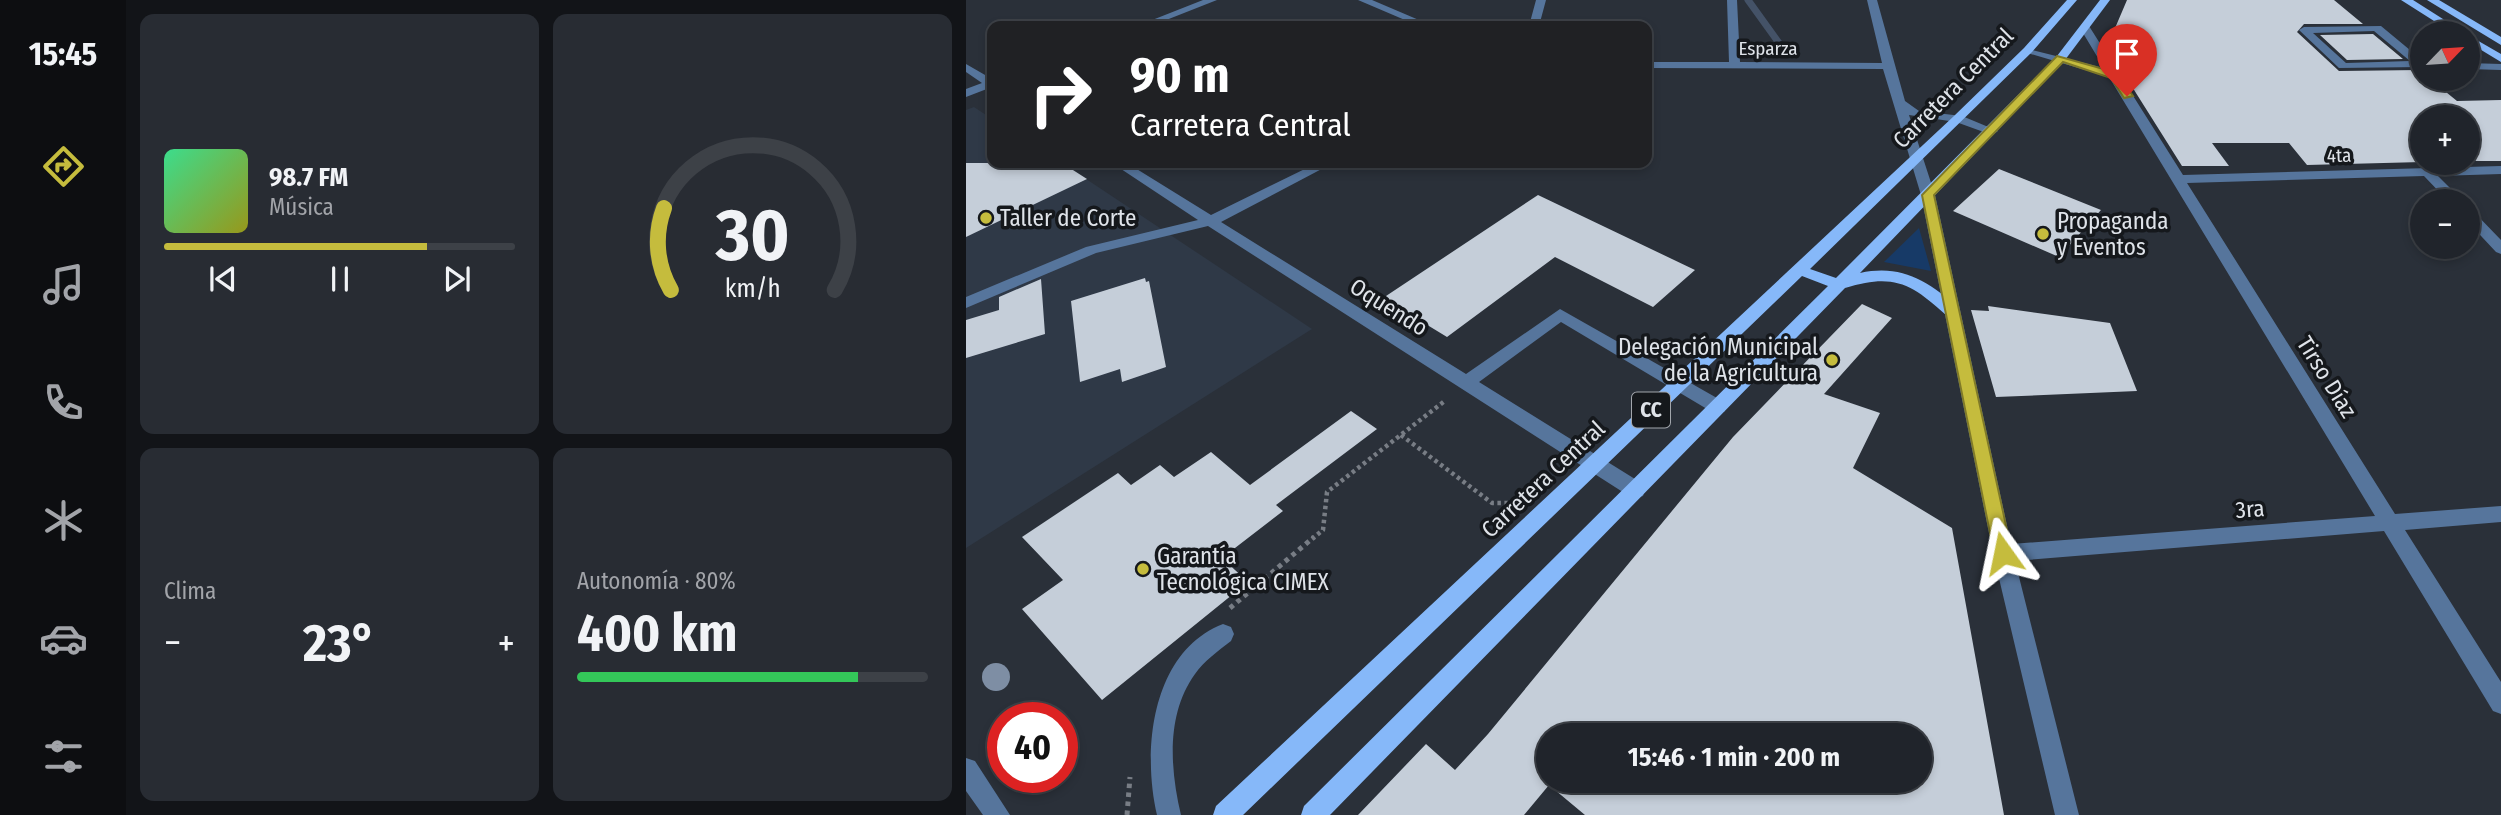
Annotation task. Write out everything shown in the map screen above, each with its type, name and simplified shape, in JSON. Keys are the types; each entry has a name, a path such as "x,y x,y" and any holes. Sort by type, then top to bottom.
{"main road":[{"name":"Carretera Central","path":"1225,815 1917,159 2028,50 2072,0"},
{"name":"CC","path":"1313,815 1992,131 2061,58 2105,0"},
{"path":"2406,0 2440,21"},
{"path":"2432,0 2501,42"},
{"path":"2480,46 2501,59"},
{"path":"1800,270 1839,285 1864,277 1892,275 1924,286 1952,311"}],"street":[{"path":"1155,21 1212,0"},
{"path":"1363,0 1416,21"},
{"path":"1535,21 1541,0"},
{"path":"1732,0 1735,65"},
{"path":"1872,0 1888,66 1928,195 2003,553 2067,815"},
{"name":"Tirso Díaz","path":"2085,28 2501,703"},
{"path":"2377,28 2421,64 2343,66 2304,30 2377,28"},
{"path":"2028,50 2115,75"},
{"name":"Esparza","path":"1652,65 1888,66"},
{"path":"2480,66 2501,67"},
{"path":"966,67 987,80"},
{"path":"966,93 987,85"},
{"path":"1900,103 1916,114 1958,119 1992,131"},
{"name":"Oquendo","path":"1126,168 1636,490"},
{"path":"966,303 1091,250 1211,222 1317,168"},
{"name":"4ta","path":"2480,171 2501,170"},
{"name":"4ta","path":"2179,179 2410,172"},
{"path":"2430,175 2444,189"},
{"path":"2480,226 2501,248"},
{"path":"1466,383 1560,314 1718,407"},
{"name":"3ra","path":"2003,553 2501,514"},
{"path":"1169,815 1162,763 1164,723 1172,695 1186,667 1221,625"},
{"path":"966,770 999,815"}],"path":[{"path":"1221,625 1323,530 1327,492 1466,383"},
{"path":"1401,435 1492,503 1522,503"},
{"path":"1127,815 1130,767"}],"shaded area":[{"path":"974,107 987,116 987,168 1070,168 1312,329 966,548 966,110"},
{"path":"1919,228 1931,271 1884,262"}],"building":[{"path":"2127,0 2334,0 2363,24 2304,24 2297,32 2339,71 2410,70 2410,91 2445,91 2457,101 2501,100 2501,161 2480,161 2480,105 2410,105 2410,162 2307,165 2289,143 2212,143 2229,166 2182,166 2107,47"},
{"path":"2373,34 2403,59 2347,60 2320,35"},
{"name":"Taller de Corte","path":"966,163 987,163 987,168 1070,168 1087,179 966,237"},
{"name":"Propaganda y Eventos","path":"1999,169 2101,210 2059,257 1953,211"},
{"path":"1538,195 1695,270 1653,307 1555,257 1447,337 1383,298"},
{"path":"1145,278 1146,282 1149,281 1166,367 1122,382 1120,369 1080,382 1071,301"},
{"path":"1041,279 1045,334 966,358 966,320 999,310 999,297"},
{"path":"1862,304 1892,318 1824,394 1880,413 1853,468 1952,528 2004,815 1585,815 1559,793 1932,793 1932,723 1536,723 1536,793 1542,793 1524,815 1358,815 1426,744 1455,770 1488,734 1733,437"},
{"path":"1988,306 2110,323 2137,391 1996,397 1971,310 1989,311"},
{"name":"Garantía Tecnológica CIMEX","path":"1351,411 1377,429 1276,505 1283,511 1222,558 1248,582 1102,700 1022,609 1063,580 1022,537 1118,473 1131,485 1160,465 1174,477 1211,452 1250,485"}],"waterway":[{"path":"1748,0 1779,43 1778,53"}],"place":[{"name":"Taller de Corte","path":"986,218"},
{"name":"Propaganda y Eventos","path":"2043,234"},
{"name":"Delegación Municipal de la Agricultura","path":"1832,360"},
{"name":"Garantía Tecnológica CIMEX","path":"1143,569"}],"route":[{"path":"2003,553 1928,195 2061,58 2115,75 2127,96"}]}
